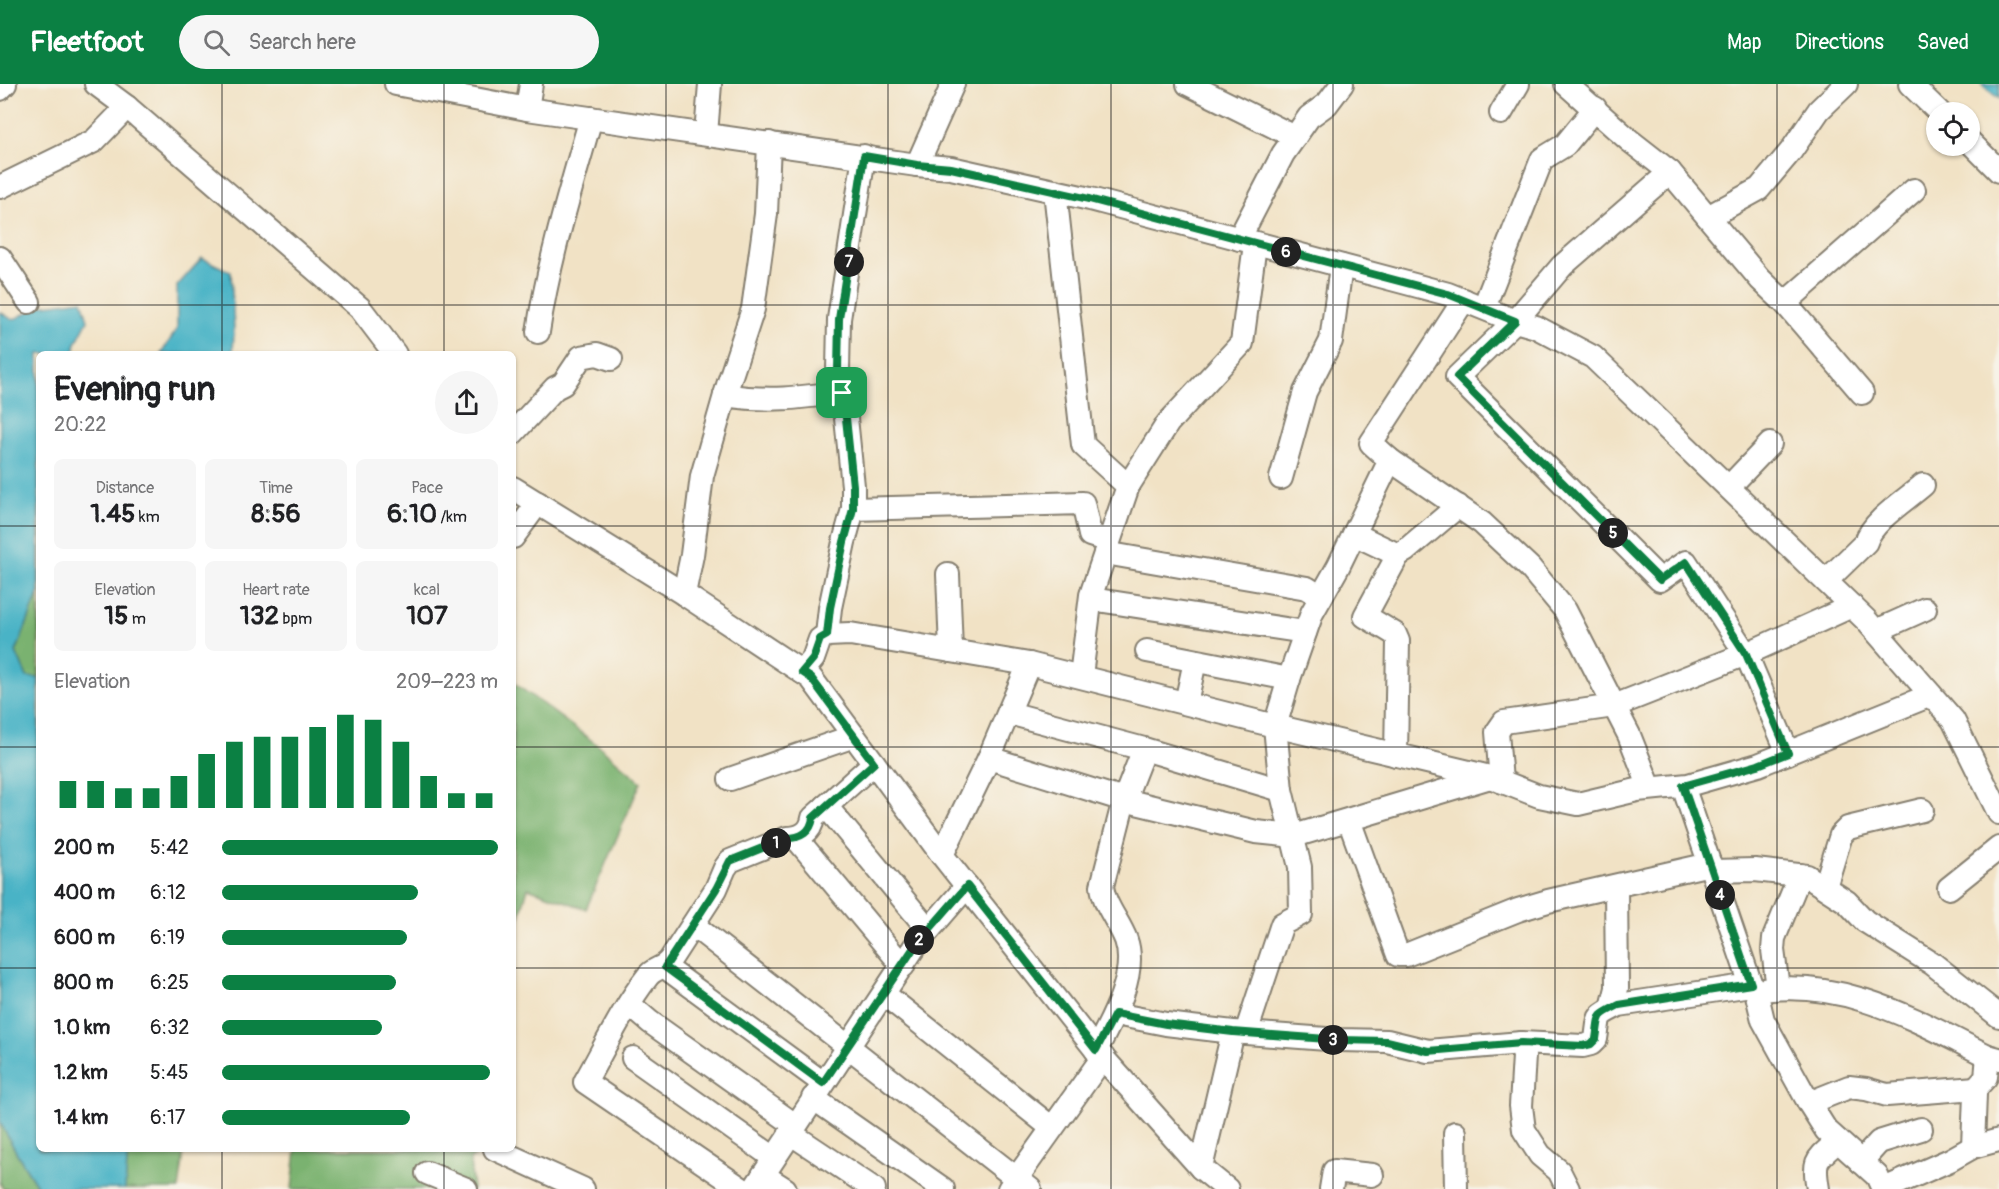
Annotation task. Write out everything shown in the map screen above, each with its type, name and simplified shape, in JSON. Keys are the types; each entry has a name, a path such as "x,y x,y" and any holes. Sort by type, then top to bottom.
{"street":[{"path":"0,89 5,84"},
{"path":"96,84 127,106 360,308 393,351"},
{"path":"527,109 531,84"},
{"path":"706,134 710,84"},
{"path":"917,165 953,84"},
{"path":"1188,84 1295,136"},
{"path":"1081,676 1091,599 1128,486 1168,423 1242,343 1247,241 1283,154 1309,117 1327,104 1342,84"},
{"path":"1501,113 1518,84"},
{"path":"1566,84 1629,140 1670,172 1862,393"},
{"path":"1708,218 1759,189 1791,151 1819,110 1846,84"},
{"path":"1910,84 1929,102"},
{"path":"408,85 527,109 951,168 1055,191 1448,294 1536,327 1593,357 1852,606 1953,720 1996,800"},
{"path":"0,187 94,141 127,106"},
{"path":"1595,108 1565,145 1542,159 1474,304 1371,443 1390,460 1482,523 1530,568 1565,609 1629,735 1650,789"},
{"path":"538,332 545,289 567,200 591,118"},
{"path":"684,594 692,555 702,476 753,309 766,214 769,143"},
{"path":"1980,152 1999,171"},
{"path":"827,635 830,608 853,509 853,486 838,371 839,319 864,156"},
{"path":"1670,172 1562,266 1515,321 1457,377 1660,580 1686,562 1746,654 1788,753"},
{"path":"1785,303 1914,190"},
{"path":"1055,191 1083,445 1128,486"},
{"path":"0,258 28,302"},
{"path":"1281,478 1305,392 1331,341 1341,266"},
{"path":"516,430 555,388 563,384 581,357 597,354 611,359"},
{"path":"725,395 752,400 798,399 842,393"},
{"path":"1729,487 1770,444"},
{"path":"1200,1168 1240,1033 1282,924 1301,914 1300,867 1281,790 1275,726 1288,679 1312,612 1390,460"},
{"path":"1826,581 1866,542 1875,526 1923,485"},
{"path":"516,490 684,594 811,678 942,855 1099,1053 1200,1168 1227,1189"},
{"path":"853,509 1083,502 1089,536 1107,547 1307,588 1321,597"},
{"path":"516,533 538,503"},
{"path":"1396,755 1398,641 1395,634 1365,616 1398,555 1458,506"},
{"path":"1354,534 1398,555"},
{"path":"948,574 951,651"},
{"path":"1091,599 1305,632"},
{"path":"1496,779 1497,732 1504,722 1614,706 1746,654 1852,606"},
{"path":"1876,631 1925,609"},
{"path":"802,672 813,659 820,639 827,635 850,633 1029,664 1081,676 1496,779 1539,796 1578,804 1637,790 1683,786 1758,765 1931,695"},
{"path":"1147,651 1288,679"},
{"path":"1186,703 1195,661"},
{"path":"942,855 989,758 1029,664"},
{"path":"1009,713 1144,749 1281,790"},
{"path":"730,779 854,736"},
{"path":"693,925 848,1045 1018,1185 1099,1053 1115,1014 1129,968 1127,942 1103,898 1102,886 1124,800 1144,749"},
{"path":"989,758 1124,800 1256,832 1294,836 1496,779"},
{"path":"742,1189 585,1082 629,1004 650,973 665,967 716,889 730,861 787,838 804,835 812,825 813,818 874,763"},
{"path":"1683,786 1711,867 1762,988"},
{"path":"826,806 928,929"},
{"path":"1824,887 1841,835 1848,828 1922,810"},
{"path":"1349,820 1398,955 1406,956 1432,943 1518,910 1616,886 1711,867 1755,870 1807,876 1847,902 1865,921 1933,964 1999,1016"},
{"path":"795,838 903,966"},
{"path":"1949,888 1999,848"},
{"path":"1800,875 1774,938 1773,950 1762,988 1763,1020 1826,1130 1877,1176 1884,1189 1950,1160 1973,1147 1999,1140"},
{"path":"763,1174 928,929 967,886"},
{"path":"1612,1008 1617,988 1616,886"},
{"path":"665,967 943,1189"},
{"path":"1115,1014 1166,1024 1240,1033 1387,1041 1428,1051 1521,1043 1571,1046 1591,1044 1596,1039 1601,1014 1619,1005 1762,988 1815,988 1856,997 1902,1014 1994,1057 1986,1077 1976,1088 1973,1147"},
{"path":"884,994 1052,1128"},
{"path":"629,1004 874,1189"},
{"path":"1521,1043 1524,1056 1521,1106 1524,1130 1540,1155 1559,1171 1568,1189"},
{"path":"633,1058 763,1174 785,1189"},
{"path":"1809,1103 1849,1087 1887,1095 1976,1088"},
{"path":"1861,1162 1880,1142 1921,1129"},
{"path":"1455,1133 1456,1189"},
{"path":"1818,1189 1815,1170 1818,1158 1838,1141"},
{"path":"502,1152 583,1189"},
{"path":"1331,1189 1334,1171 1372,1174"},
{"path":"427,1173 466,1189"}],"green space":[{"path":"36,600 36,678 27,678 16,652"},
{"path":"516,684 599,746 641,782 586,909 528,888 516,930"},
{"path":"0,1122 39,1189 3,1189 0,1182"},
{"path":"128,1152 182,1152 179,1189 125,1189"},
{"path":"296,1152 478,1152 470,1160 473,1189 292,1189"}],"water":[{"path":"1981,84 1999,84 1999,99"},
{"path":"202,258 231,272 233,351 163,351 177,329 177,286"},
{"path":"82,300 88,320 76,343 75,351 36,351 36,600 16,652 27,677 36,678 36,1152 128,1152 125,1189 39,1189 0,1122 0,312 13,320 39,306"}],"route":[{"path":"864,156 951,168 1089,199 1448,294 1515,321 1457,377 1660,580 1686,562 1746,654 1788,753 1758,765 1683,786 1751,984 1619,1005 1601,1014 1596,1039 1591,1044 1583,1046 1521,1043 1428,1051 1387,1041 1233,1032 1166,1024 1115,1014 1096,1050 967,886 915,946 823,1083 665,967 716,889 730,861 787,838 804,835 812,825 813,818 874,763 811,678 802,672 813,659 820,639 827,635 830,608 853,509 853,486 842,393 838,371 839,319 864,156"}]}
